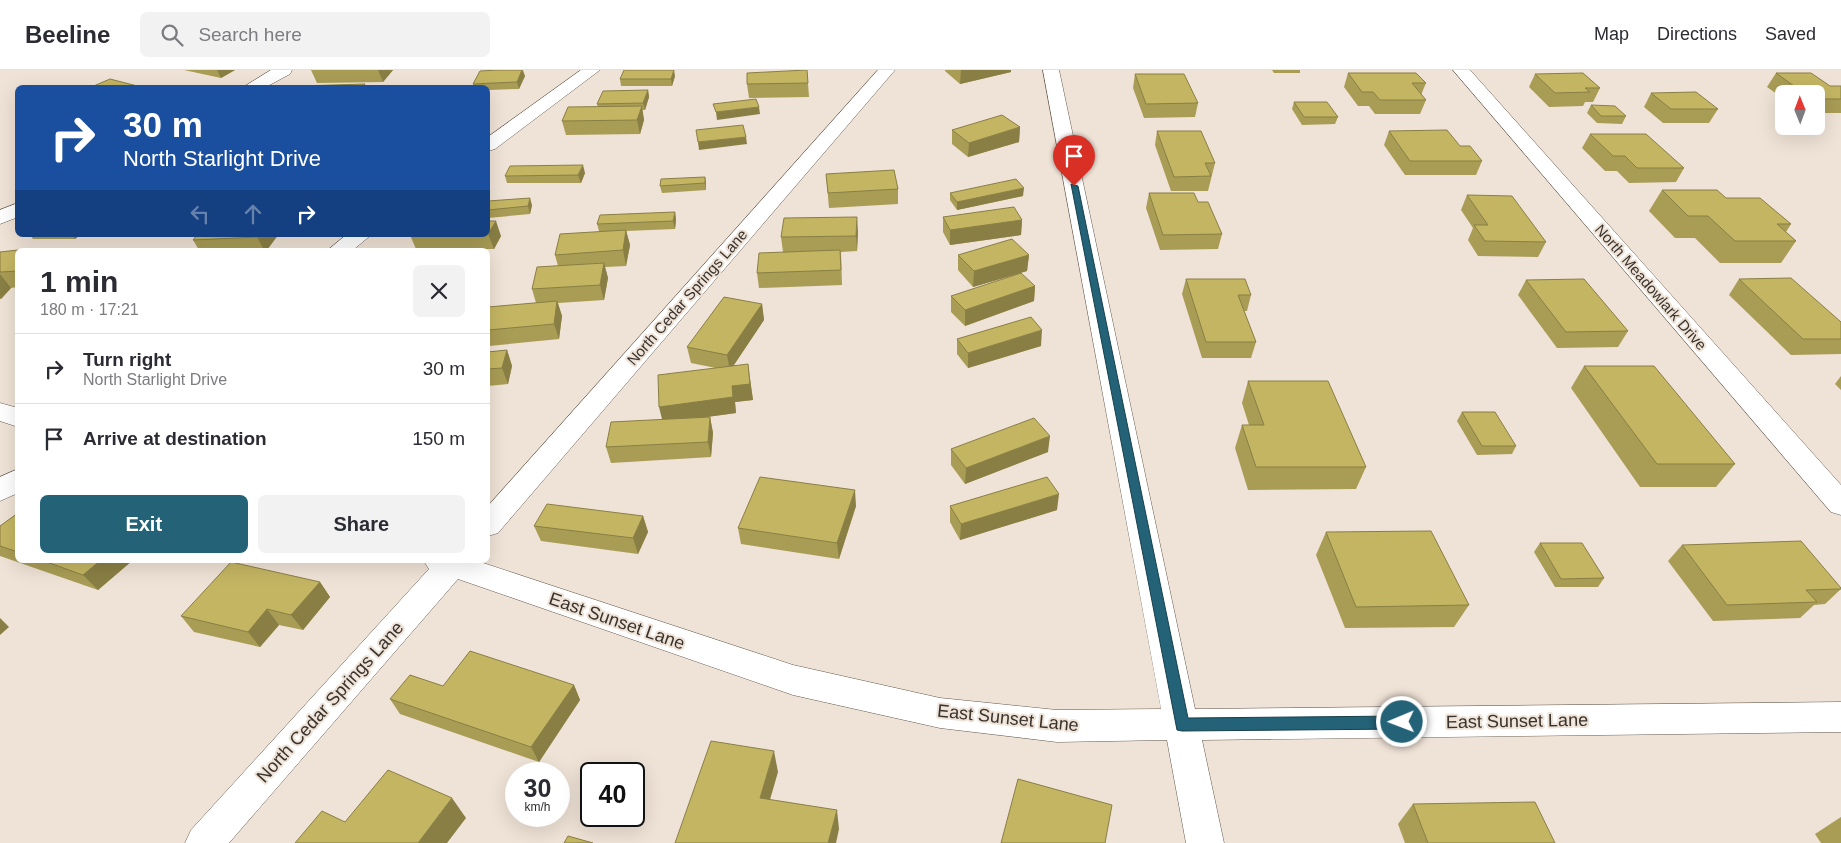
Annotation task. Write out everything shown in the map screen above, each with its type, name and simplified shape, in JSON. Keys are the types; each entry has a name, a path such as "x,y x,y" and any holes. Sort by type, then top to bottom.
{"street":[{"path":"256,85 284,70"},
{"path":"490,144 592,70"},
{"name":"North Cedar Springs Lane","path":"490,523 887,70"},
{"path":"1051,70 1205,843"},
{"name":"North Meadowlark Drive","path":"1461,70 1841,504"},
{"path":"0,218 15,210"},
{"path":"342,248 357,237"},
{"path":"0,412 15,417"},
{"path":"0,491 15,481"},
{"name":"North Cedar Springs Lane","path":"204,843 448,563"},
{"name":"East Sunset Lane","path":"452,563 793,680 940,713 1057,726 1841,717"}],"building":[{"path":"522,70 517,82 473,84 480,71"},
{"path":"624,70 674,70 671,79 620,79"},
{"path":"807,70 808,83 747,84 747,73"},
{"path":"1348,73 1416,73 1426,83 1412,83 1426,100 1380,100 1373,92 1362,92"},
{"path":"1583,73 1600,88 1585,88 1590,92 1555,93 1535,74"},
{"path":"1776,73 1811,73 1830,86 1841,86 1841,99 1825,99 1825,85 1793,85"},
{"path":"1135,74 1184,74 1198,103 1146,104"},
{"path":"110,79 133,85 96,85"},
{"path":"365,84 364,85 332,85"},
{"path":"648,90 643,103 597,104 603,91"},
{"path":"1696,92 1718,109 1671,109 1651,93"},
{"path":"756,99 759,107 716,112 713,104"},
{"path":"1294,102 1327,102 1338,117 1304,117"},
{"path":"1591,105 1615,106 1626,116 1601,116"},
{"path":"642,106 637,120 562,121 568,107"},
{"path":"1002,115 1020,127 969,143 952,130"},
{"path":"743,125 746,137 698,142 696,130"},
{"path":"1447,130 1460,146 1470,146 1482,161 1410,161 1389,131"},
{"path":"1157,131 1201,131 1215,163 1205,163 1211,176 1174,177"},
{"path":"1590,134 1646,134 1684,168 1637,168 1625,156 1613,156"},
{"path":"583,165 578,175 505,176 510,166"},
{"path":"894,170 898,189 828,193 826,174"},
{"path":"705,177 705,183 660,186 661,179"},
{"path":"1016,179 1024,188 957,202 950,193"},
{"path":"1662,190 1717,190 1726,198 1760,198 1791,224 1777,224 1796,241 1735,241 1708,216 1688,216"},
{"path":"1149,193 1194,193 1198,202 1208,202 1222,234 1163,235"},
{"path":"1467,195 1512,196 1546,242 1485,241 1474,225 1488,225"},
{"path":"530,198 528,206 490,210 490,201"},
{"path":"1014,207 1022,220 950,230 943,217"},
{"path":"675,212 673,221 597,224 600,215"},
{"path":"857,217 856,236 781,237 784,218"},
{"path":"490,221 496,221 490,231"},
{"path":"626,230 623,250 555,255 560,234"},
{"path":"195,237 257,237 193,240"},
{"path":"1012,239 1029,255 974,271 958,255"},
{"path":"15,250 15,271 0,272 0,252"},
{"path":"840,250 841,270 757,273 759,253"},
{"path":"604,263 600,285 532,289 537,267"},
{"path":"1021,273 1035,286 965,310 951,296"},
{"path":"1791,278 1841,322 1841,339 1803,339 1739,279"},
{"path":"1186,279 1245,279 1251,295 1238,295 1256,342 1206,342"},
{"path":"1584,279 1628,331 1566,332 1526,280"},
{"path":"724,297 762,304 727,355 687,347"},
{"path":"557,301 554,324 490,330 490,307"},
{"path":"1031,317 1042,330 968,353 957,339"},
{"path":"507,350 502,368 490,369 490,352"},
{"path":"748,364 750,384 732,386 733,397 659,407 658,375"},
{"path":"1584,366 1654,366 1735,464 1657,464"},
{"path":"1248,381 1328,381 1366,467 1256,467 1242,425 1264,425"},
{"path":"1462,412 1495,412 1516,446 1482,446"},
{"path":"710,417 708,442 606,447 611,422"},
{"path":"1034,418 1050,436 966,468 951,449"},
{"path":"760,477 855,490 837,543 738,528"},
{"path":"1047,477 1059,494 961,524 950,506"},
{"path":"547,504 643,516 633,538 534,526"},
{"path":"15,515 15,551 0,546 0,526"},
{"path":"1431,531 1469,605 1356,607 1326,532"},
{"path":"1801,541 1841,588 1806,590 1817,602 1727,605 1682,545"},
{"path":"1540,543 1582,543 1604,578 1561,579"},
{"path":"49,563 97,563 83,575"},
{"path":"230,563 320,582 291,615 267,609 248,632 181,616"},
{"path":"470,651 574,685 531,747 390,699 410,675 443,686"},
{"path":"711,741 774,751 760,798 837,810 828,843 675,843"},
{"path":"388,770 452,798 418,843 295,843 322,811 345,822"},
{"path":"1018,779 1112,805 1105,843 1001,843"},
{"path":"1535,802 1555,843 1428,843 1413,804"},
{"path":"568,836 593,843 564,843"}],"route":[{"path":"1074,186 1182,725 1402,722"}]}
